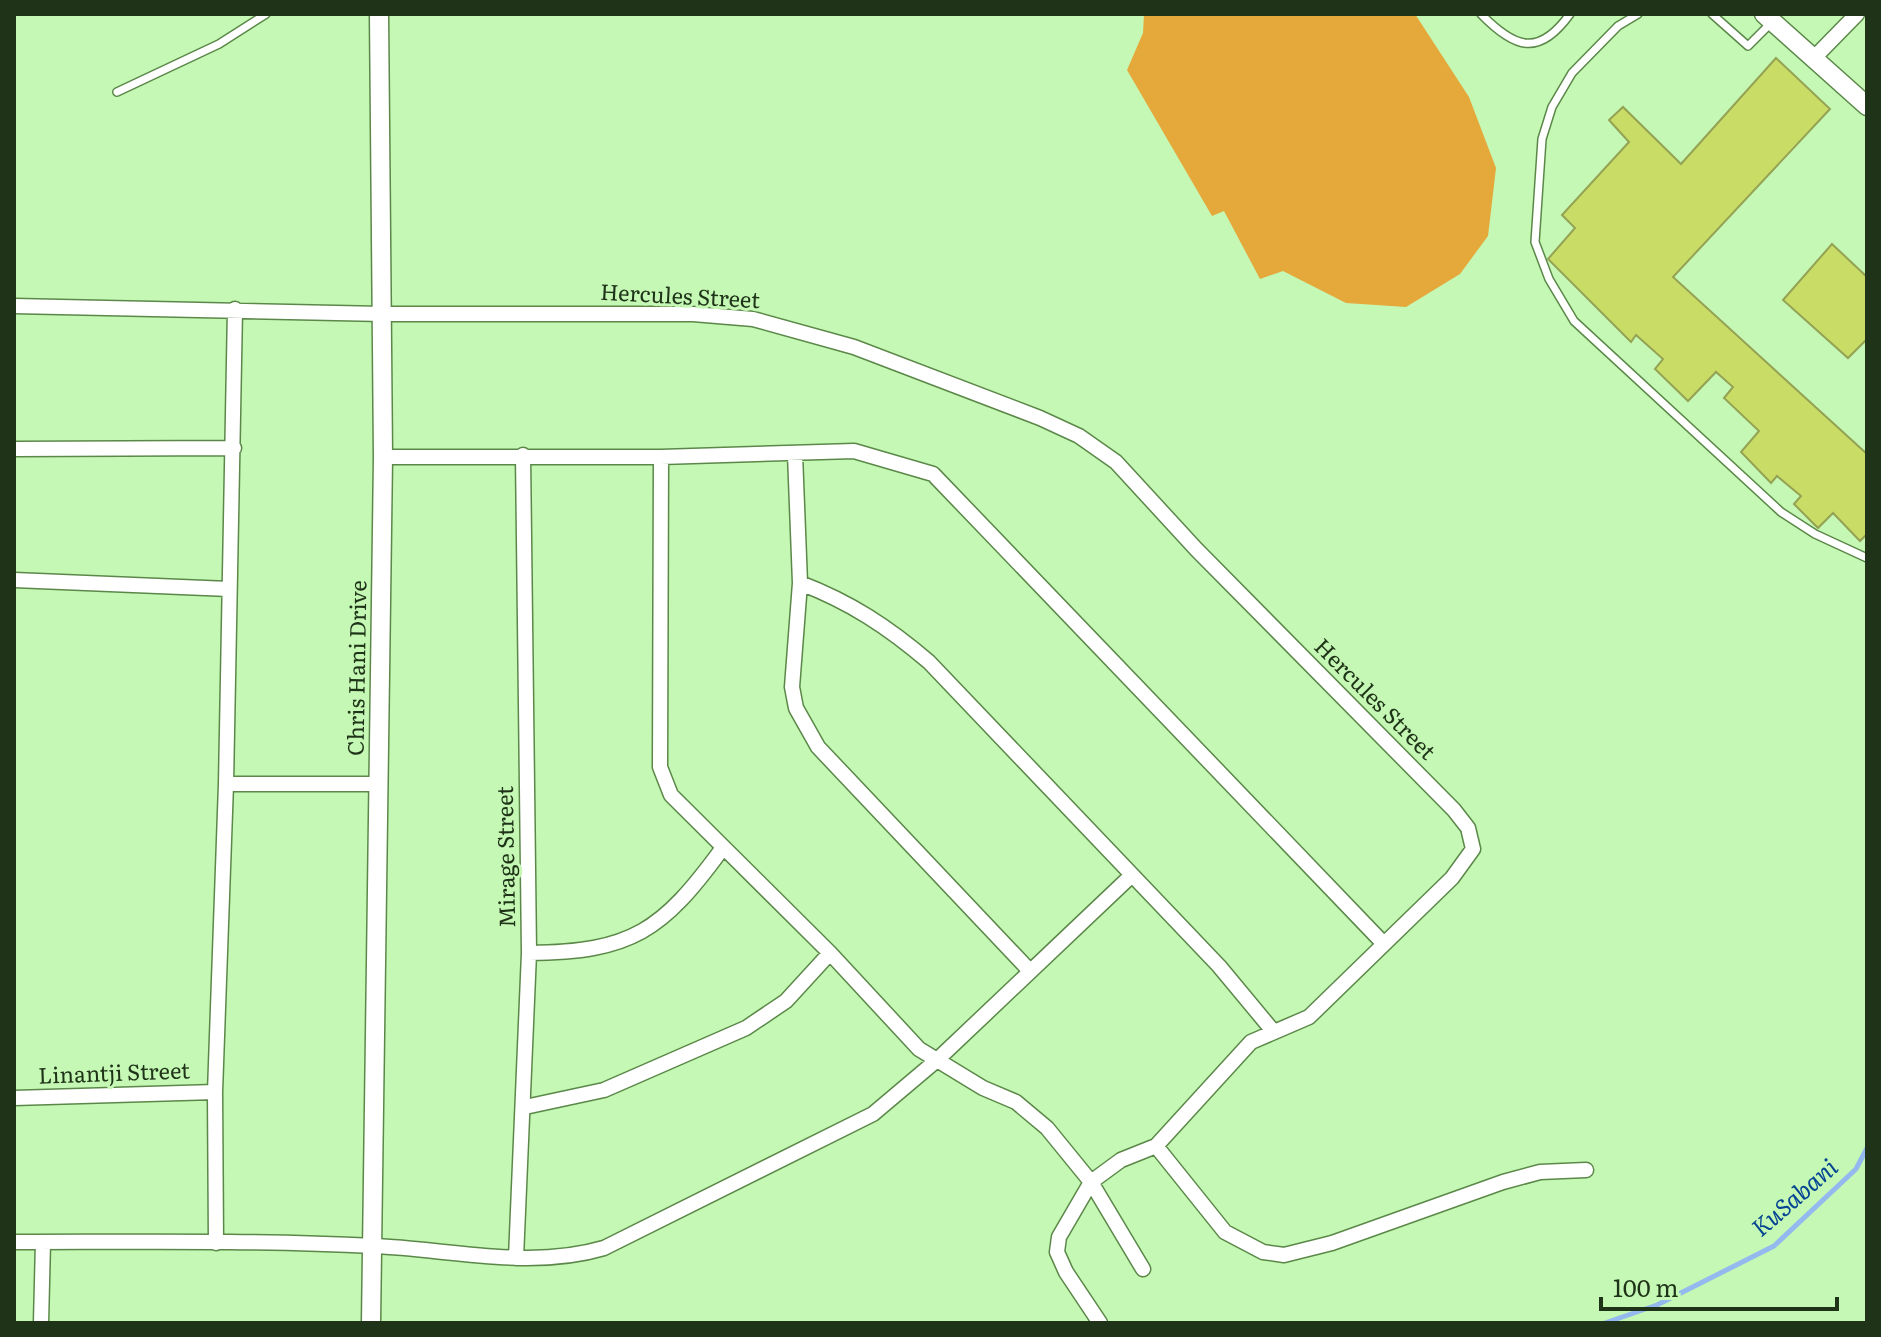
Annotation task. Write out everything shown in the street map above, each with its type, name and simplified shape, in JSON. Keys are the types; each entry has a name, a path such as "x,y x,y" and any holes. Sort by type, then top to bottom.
{"street":[{"name":"Chris Hani Drive","path":"371,1323 375,1246 383,457 379,14"},
{"path":"1814,58 1857,14"},
{"path":"1768,18 1867,106"},
{"name":"Hercules Street","path":"14,306 383,314 631,313 753,319 854,347 911,367 1079,436 1116,462 1468,828 1473,849 1464,864 1309,1017 1288,1029 1273,1031 1243,1049 1156,1146"},
{"path":"216,1243 215,1092 226,784 235,309"},
{"path":"14,449 234,448"},
{"path":"383,457 661,457 854,451 933,474 1384,944"},
{"path":"795,454 800,583 792,687 805,727 818,747 1030,971"},
{"name":"Mirage Street","path":"516,1258 525,1107 529,953 523,455"},
{"path":"661,457 660,767 671,795 830,953 903,1035 937,1060 1029,1111 1065,1147 1091,1182 1143,1269"},
{"path":"14,580 229,589"},
{"path":"800,583 842,599 888,626 929,662 1219,966 1273,1031"},
{"path":"226,784 380,784"},
{"path":"529,953 605,948 649,929 690,893 722,849"},
{"path":"14,1242 375,1246 516,1258 578,1256 627,1238 873,1114 937,1060 1132,875"},
{"path":"525,1107 604,1090 746,1028 786,1001 830,953"},
{"name":"Linantji Street","path":"14,1098 215,1092"},
{"path":"1100,1323 1066,1272 1057,1252 1059,1237 1091,1182 1121,1160 1156,1146 1225,1232 1263,1252 1284,1255 1332,1243 1503,1182 1540,1172 1586,1170"},
{"path":"41,1323 43,1242"}],"lane":[{"path":"117,92 219,44 266,14"},
{"path":"1481,14 1512,41 1533,45 1551,37 1570,14"},
{"path":"1638,14 1618,26 1572,73 1552,107 1542,139 1535,242 1549,279 1574,321 1781,512 1815,534 1867,558"},
{"path":"1712,14 1748,46 1768,18"}],"shaded area":[{"path":"1144,14 1415,14 1469,97 1496,168 1488,236 1460,274 1406,307 1346,303 1283,271 1260,279 1224,211 1212,216 1127,70 1143,33"}],"building":[{"path":"1776,58 1830,109 1673,277 1867,454 1867,534 1860,541 1833,513 1818,528 1794,504 1801,496 1777,476 1771,483 1741,452 1759,431 1724,398 1733,387 1716,372 1688,401 1655,369 1663,359 1636,335 1631,342 1548,259 1575,228 1562,215 1629,142 1609,120 1623,107 1681,164"},
{"path":"1832,244 1867,277 1867,339 1848,358 1783,300"}],"waterway":[{"name":"KuSabani","path":"1605,1323 1657,1305 1774,1246 1856,1169 1867,1148"}]}
